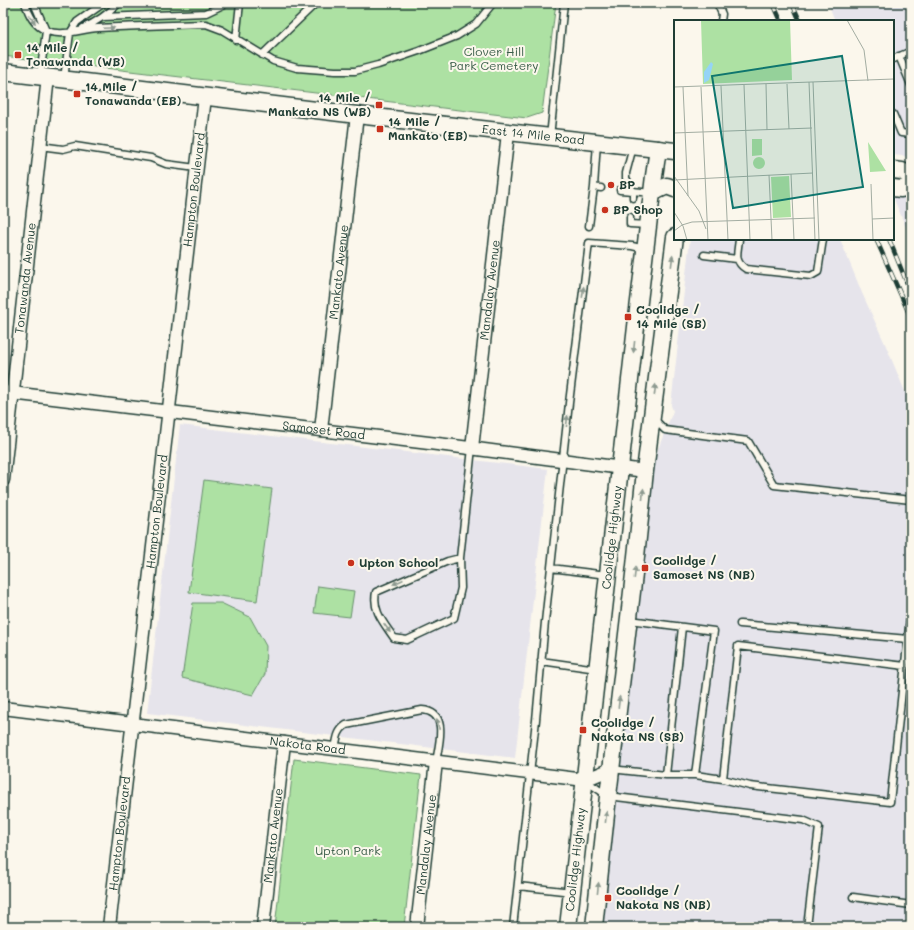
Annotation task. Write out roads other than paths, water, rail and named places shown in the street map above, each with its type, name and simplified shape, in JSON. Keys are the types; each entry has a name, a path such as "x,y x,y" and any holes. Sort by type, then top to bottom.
{"main road":[{"name":"East 14 Mile Road","path":"3,72 508,133 674,151"},
{"name":"Coolidge Highway","path":"568,927 645,249 658,149"},
{"path":"894,170 902,171 911,177"},
{"path":"652,193 667,186 674,189"},
{"path":"894,188 901,189 911,187"},
{"name":"Coolidge Highway","path":"594,927 645,471 674,240"},
{"path":"627,414 632,422 640,427 645,427 652,417"},
{"path":"604,616 628,620"}],"street":[{"name":"Tonawanda Avenue","path":"3,480 8,393 40,146 51,78"},
{"name":"Hampton Boulevard","path":"109,927 205,97"},
{"name":"Mankato Avenue","path":"321,430 357,115"},
{"name":"Mandalay Avenue","path":"472,448 508,133"},
{"name":"Samoset Road","path":"8,393 472,448 645,471"},
{"name":"Nakota Road","path":"3,708 284,744 585,780"},
{"name":"Mankato Avenue","path":"263,927 284,744"},
{"name":"Mandalay Avenue","path":"417,927 436,762"},
{"path":"585,780 611,769"}],"lane":[{"path":"25,3 28,14 35,24 46,31 63,34 96,28 206,24 222,30 236,40 273,61 298,68 335,71 355,71 378,65 420,51 457,36 476,24 494,3"},
{"path":"34,3 46,31 51,78"},
{"path":"51,78 70,33 77,22 104,3"},
{"path":"70,33 93,24 119,3"},
{"path":"103,17 206,13 227,3"},
{"path":"236,40 240,3"},
{"path":"262,55 316,3"},
{"path":"550,137 564,3"},
{"path":"717,3 722,14 721,20"},
{"path":"206,13 206,24"},
{"path":"894,59 911,52"},
{"path":"900,56 911,85"},
{"path":"894,116 901,134 911,134"},
{"path":"589,226 598,187 598,142"},
{"path":"40,146 63,149 75,146 152,158 166,164 196,168"},
{"path":"632,198 633,191 626,178 626,173 633,146"},
{"path":"620,190 652,193"},
{"path":"630,217 630,224 648,226"},
{"path":"740,240 737,259 746,269 811,276 818,272 823,240"},
{"path":"512,927 518,886 563,460 589,243 632,246 645,249"},
{"path":"704,255 737,259"},
{"path":"652,417 664,430 748,440 774,485 911,500"},
{"path":"460,558 448,561 376,592 374,601 376,611 394,638 407,640 454,618 461,588 460,558 472,448"},
{"path":"551,568 608,575"},
{"path":"611,769 666,775 695,775 723,779 750,786 890,802 911,608"},
{"path":"628,620 714,631 695,775"},
{"path":"740,624 908,640"},
{"path":"666,775 682,627"},
{"path":"723,779 738,646 905,666"},
{"path":"541,661 597,669"},
{"path":"335,749 340,728 346,725 428,710 436,714 440,724 436,762"},
{"path":"585,780 608,796 803,820 819,827 807,927"},
{"path":"518,886 572,892"},
{"path":"853,897 911,905"}],"railway":[{"path":"773,3 781,20"},
{"path":"792,3 800,20"},
{"path":"876,240 911,318"},
{"path":"889,240 911,293"}],"place":[{"name":"14 Mile / Tonawanda (WB)","path":"18,55"},
{"name":"14 Mile / Tonawanda (EB)","path":"77,94"},
{"name":"14 Mile / Mankato NS (WB)","path":"379,105"},
{"name":"14 Mile / Mankato (EB)","path":"380,129"},
{"name":"BP","path":"611,185"},
{"name":"BP Shop","path":"605,210"},
{"name":"Coolidge / 14 Mile (SB)","path":"628,317"},
{"name":"Upton School","path":"351,563"},
{"name":"Coolidge / Samoset NS (NB)","path":"645,568"},
{"name":"Coolidge / Nakota NS (SB)","path":"583,730"},
{"name":"Coolidge / Nakota NS (NB)","path":"608,898"}],"park label":[{"name":"Clover Hill Park Cemetery","path":"494,59"},
{"name":"Upton Park","path":"348,851"}]}
